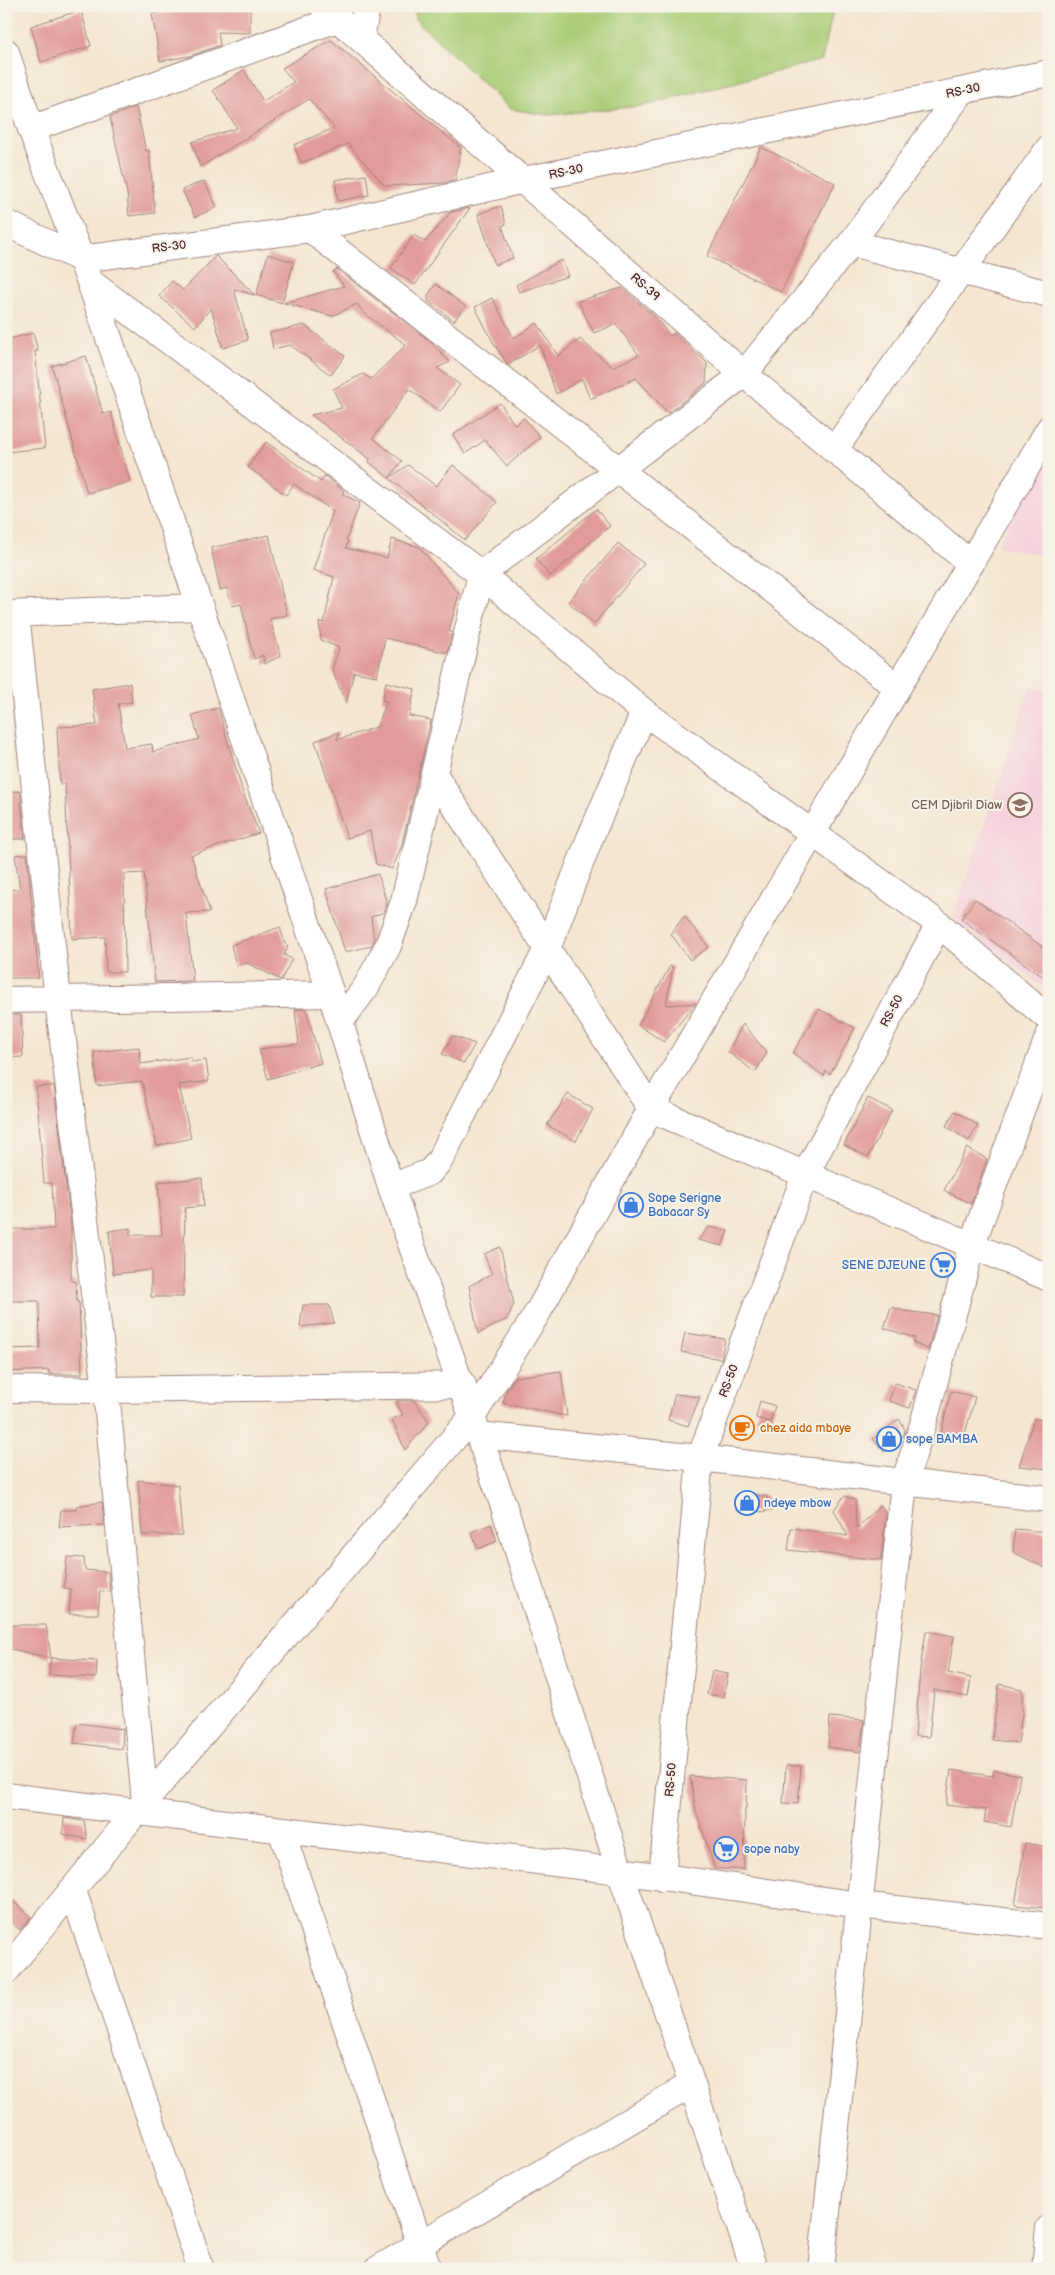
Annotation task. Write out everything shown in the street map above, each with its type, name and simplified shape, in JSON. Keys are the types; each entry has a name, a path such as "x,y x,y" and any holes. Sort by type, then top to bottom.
{"street":[{"path":"361,38 368,6"},
{"path":"31,129 330,13"},
{"name":"RS-39","path":"330,13 524,180 744,374 971,564"},
{"path":"6,52 31,129 86,270 331,994 391,1187 504,1504 620,1871 754,2269"},
{"name":"RS-30","path":"86,270 310,229 524,180 1049,73"},
{"path":"340,1022 366,987 388,946 404,901 481,574 744,374 851,243 962,91"},
{"path":"834,450 1049,148"},
{"path":"6,223 86,270 481,574 644,712 813,831 939,924 1049,1019"},
{"path":"310,229 618,471 897,686"},
{"path":"851,243 1049,294"},
{"path":"6,1971 140,1808 476,1426 652,1110 897,686 971,564 1049,429"},
{"path":"140,1808 106,1390 11,614 200,607"},
{"path":"391,1187 430,1172 440,1160 547,949 590,838 644,712"},
{"path":"434,774 652,1110 1049,1278"},
{"name":"RS-50","path":"662,1878 700,1458 805,1175 939,924"},
{"path":"6,1000 331,994"},
{"path":"821,2269 904,1483 924,1421 972,1244 1049,1035"},
{"path":"6,1389 106,1390 463,1385"},
{"path":"476,1426 700,1458 1049,1499"},
{"path":"6,1796 140,1808 281,1830 620,1871 860,1905 1049,1926"},
{"path":"281,1830 428,2269"},
{"path":"73,1891 201,2269"},
{"path":"378,2269 692,2084"},
{"path":"1045,2269 1049,2228"}],"shaded area":[{"path":"1049,449 1049,557 997,546"},
{"name":"CEM Djibril Diaw","path":"1031,686 1049,692 1049,992 953,918"}],"green space":[{"path":"415,6 834,6 822,60 643,106 548,115 510,109 415,19"}],"building":[{"path":"162,6 188,6 189,9 204,6 250,6 250,33 218,32 220,45 190,56 160,61 152,14 163,12"},
{"path":"81,10 91,46 41,62 31,26"},
{"path":"331,40 461,148 455,180 444,183 385,186 348,144 301,163 294,145 334,128 309,99 200,167 192,142 237,128 213,90 244,70 263,101 294,82 282,68"},
{"path":"136,107 146,151 149,150 155,213 129,216 127,193 110,117"},
{"path":"761,147 835,183 781,292 707,256"},
{"path":"366,175 369,195 338,201 335,180"},
{"path":"204,181 217,207 195,217 182,190"},
{"path":"501,206 506,224 502,226 513,258 495,265 478,214"},
{"path":"470,208 415,285 391,268 414,235 425,242 451,212"},
{"path":"268,254 294,262 282,303 256,295"},
{"path":"216,256 255,295 234,289 248,340 223,348 211,308 195,327 159,296 172,281 183,290"},
{"path":"562,260 568,276 519,292 516,285"},
{"path":"337,269 431,342 450,362 437,368 460,385 440,412 409,389 373,438 402,461 389,478 369,462 370,459 311,415 342,408 333,389 363,374 371,379 406,345 364,313 357,304 332,316 284,303 344,286 333,272"},
{"path":"436,284 465,306 454,321 428,301 428,295"},
{"path":"622,288 656,318 670,336 674,333 707,363 706,383 668,413 636,378 590,399 582,379 556,394 540,345 508,365 493,342 475,307 492,298 514,338 537,323 558,356 580,339 612,367 639,355 616,324 594,333 578,301"},
{"path":"304,325 345,356 331,375 290,345 273,349 270,333"},
{"path":"33,333 38,351 35,351 45,448 6,452 6,340"},
{"path":"86,356 103,414 111,412 130,482 87,493 52,366"},
{"path":"500,403 515,425 524,418 540,437 507,466 485,440 465,454 453,435"},
{"path":"266,442 321,482 325,476 344,491 342,494 360,503 346,540 348,541 346,548 387,558 392,539 419,547 459,594 449,631 452,632 447,653 385,638 377,676 354,672 346,703 332,670 339,648 321,640 319,622 324,623 334,577 313,570 333,511 294,484 286,495 248,467"},
{"path":"408,465 436,486 453,465 497,502 465,540 389,478"},
{"path":"596,509 610,526 550,576 536,559"},
{"path":"269,535 287,615 270,619 281,656 264,664 263,655 254,659 241,604 232,606 227,588 220,590 211,548"},
{"path":"618,543 644,564 594,624 568,602"},
{"path":"386,682 415,689 409,716 431,720 401,848 392,869 376,864 370,831 347,838 315,741 339,732 337,740 377,727 387,701 382,700"},
{"path":"130,683 132,702 118,704 125,748 152,744 153,752 199,739 192,715 218,708 243,793 259,833 191,855 210,912 186,913 193,981 155,982 144,873 124,874 125,972 106,972 105,937 72,939 65,784 60,785 57,727 97,725 92,689"},
{"path":"20,791 25,839 6,839 6,792"},
{"path":"27,854 39,978 7,978 6,890 20,889 15,855"},
{"path":"378,874 387,904 384,912 371,917 374,940 371,946 345,952 326,889"},
{"path":"975,899 1049,951 1049,981 961,919"},
{"path":"684,916 709,947 690,960 671,934"},
{"path":"280,927 285,944 288,947 284,955 292,959 281,980 247,963 236,965 231,945"},
{"path":"670,966 673,967 666,1005 696,1003 664,1042 638,1025"},
{"path":"306,1009 321,1063 268,1079 259,1049 299,1044 295,1010"},
{"path":"819,1009 855,1028 830,1074 826,1071 824,1076 793,1053"},
{"path":"6,1015 21,1015 23,1057 6,1058"},
{"path":"743,1024 767,1053 755,1072 728,1052"},
{"path":"453,1036 475,1044 464,1063 442,1054"},
{"path":"139,1047 140,1064 191,1057 191,1062 206,1060 209,1081 179,1085 191,1138 157,1146 142,1081 97,1086 94,1052"},
{"path":"54,1086 71,1227 71,1281 76,1281 77,1302 79,1302 82,1374 49,1374 49,1370 6,1372 6,1349 40,1348 39,1301 6,1301 6,1229 54,1229 52,1183 44,1183 36,1087"},
{"path":"568,1094 593,1109 576,1141 547,1125"},
{"path":"868,1098 892,1110 868,1157 844,1145"},
{"path":"955,1111 978,1125 969,1141 946,1126"},
{"path":"967,1148 987,1159 971,1204 944,1190"},
{"path":"202,1178 204,1206 185,1208 183,1297 151,1297 151,1270 113,1274 109,1231 130,1228 130,1235 162,1235 158,1182"},
{"path":"709,1227 728,1231 722,1246 698,1240"},
{"path":"500,1247 514,1304 507,1319 478,1334 469,1286 492,1274 484,1254"},
{"path":"303,1305 329,1305 334,1323 300,1327"},
{"path":"891,1307 904,1311 937,1315 928,1350 913,1342 915,1338 884,1328"},
{"path":"685,1333 725,1339 721,1359 681,1352"},
{"path":"561,1371 567,1416 503,1403 506,1392 515,1377"},
{"path":"895,1383 916,1390 910,1408 889,1401"},
{"path":"951,1391 975,1397 964,1438 941,1433"},
{"path":"675,1394 700,1397 688,1426 668,1420"},
{"path":"396,1401 415,1401 429,1422 405,1450 392,1419 403,1415"},
{"path":"760,1401 775,1406 770,1422 756,1418"},
{"path":"1034,1418 1049,1422 1049,1469 1019,1466"},
{"path":"899,1419 905,1430 904,1435 884,1452 873,1439"},
{"path":"138,1480 178,1485 182,1535 142,1535"},
{"path":"738,1495 767,1496 766,1512 737,1510"},
{"path":"844,1496 855,1500 856,1529 880,1505 886,1513 881,1560 788,1550 791,1528 848,1536 834,1510"},
{"path":"102,1502 104,1525 59,1527 61,1510 76,1510 76,1506"},
{"path":"491,1524 497,1541 478,1549 471,1532"},
{"path":"1015,1529 1046,1532 1047,1569 1013,1552"},
{"path":"67,1557 84,1558 85,1570 108,1572 110,1592 100,1591 98,1614 69,1614 71,1589 64,1588"},
{"path":"10,1625 46,1625 51,1658 7,1648"},
{"path":"926,1631 954,1636 948,1673 971,1678 968,1697 934,1690 929,1737 915,1736 920,1669"},
{"path":"51,1658 97,1661 96,1678 49,1675"},
{"path":"712,1671 728,1674 724,1697 707,1694"},
{"path":"999,1684 1022,1689 1022,1714 1018,1743 992,1740"},
{"path":"830,1717 864,1720 860,1752 828,1747"},
{"path":"77,1723 123,1729 122,1749 74,1743"},
{"path":"786,1765 801,1766 798,1804 783,1803"},
{"path":"951,1770 993,1776 994,1770 1020,1775 1011,1827 984,1822 986,1810 946,1805"},
{"path":"690,1776 747,1780 744,1869 715,1869 696,1811"},
{"path":"64,1818 84,1821 87,1839 63,1834"},
{"path":"1025,1843 1049,1847 1045,1908 1015,1905"},
{"path":"6,1895 31,1917 20,1930 6,1918"}],"place":[{"name":"CEM Djibril Diaw","path":"1020,805"},
{"name":"Sope Serigne Babacar Sy","path":"631,1205"},
{"name":"SENE DJEUNE","path":"943,1265"},
{"name":"chez aida mbaye","path":"742,1428"},
{"name":"sope BAMBA","path":"889,1439"},
{"name":"ndeye mbow","path":"747,1503"},
{"name":"sope naby","path":"726,1849"}]}
